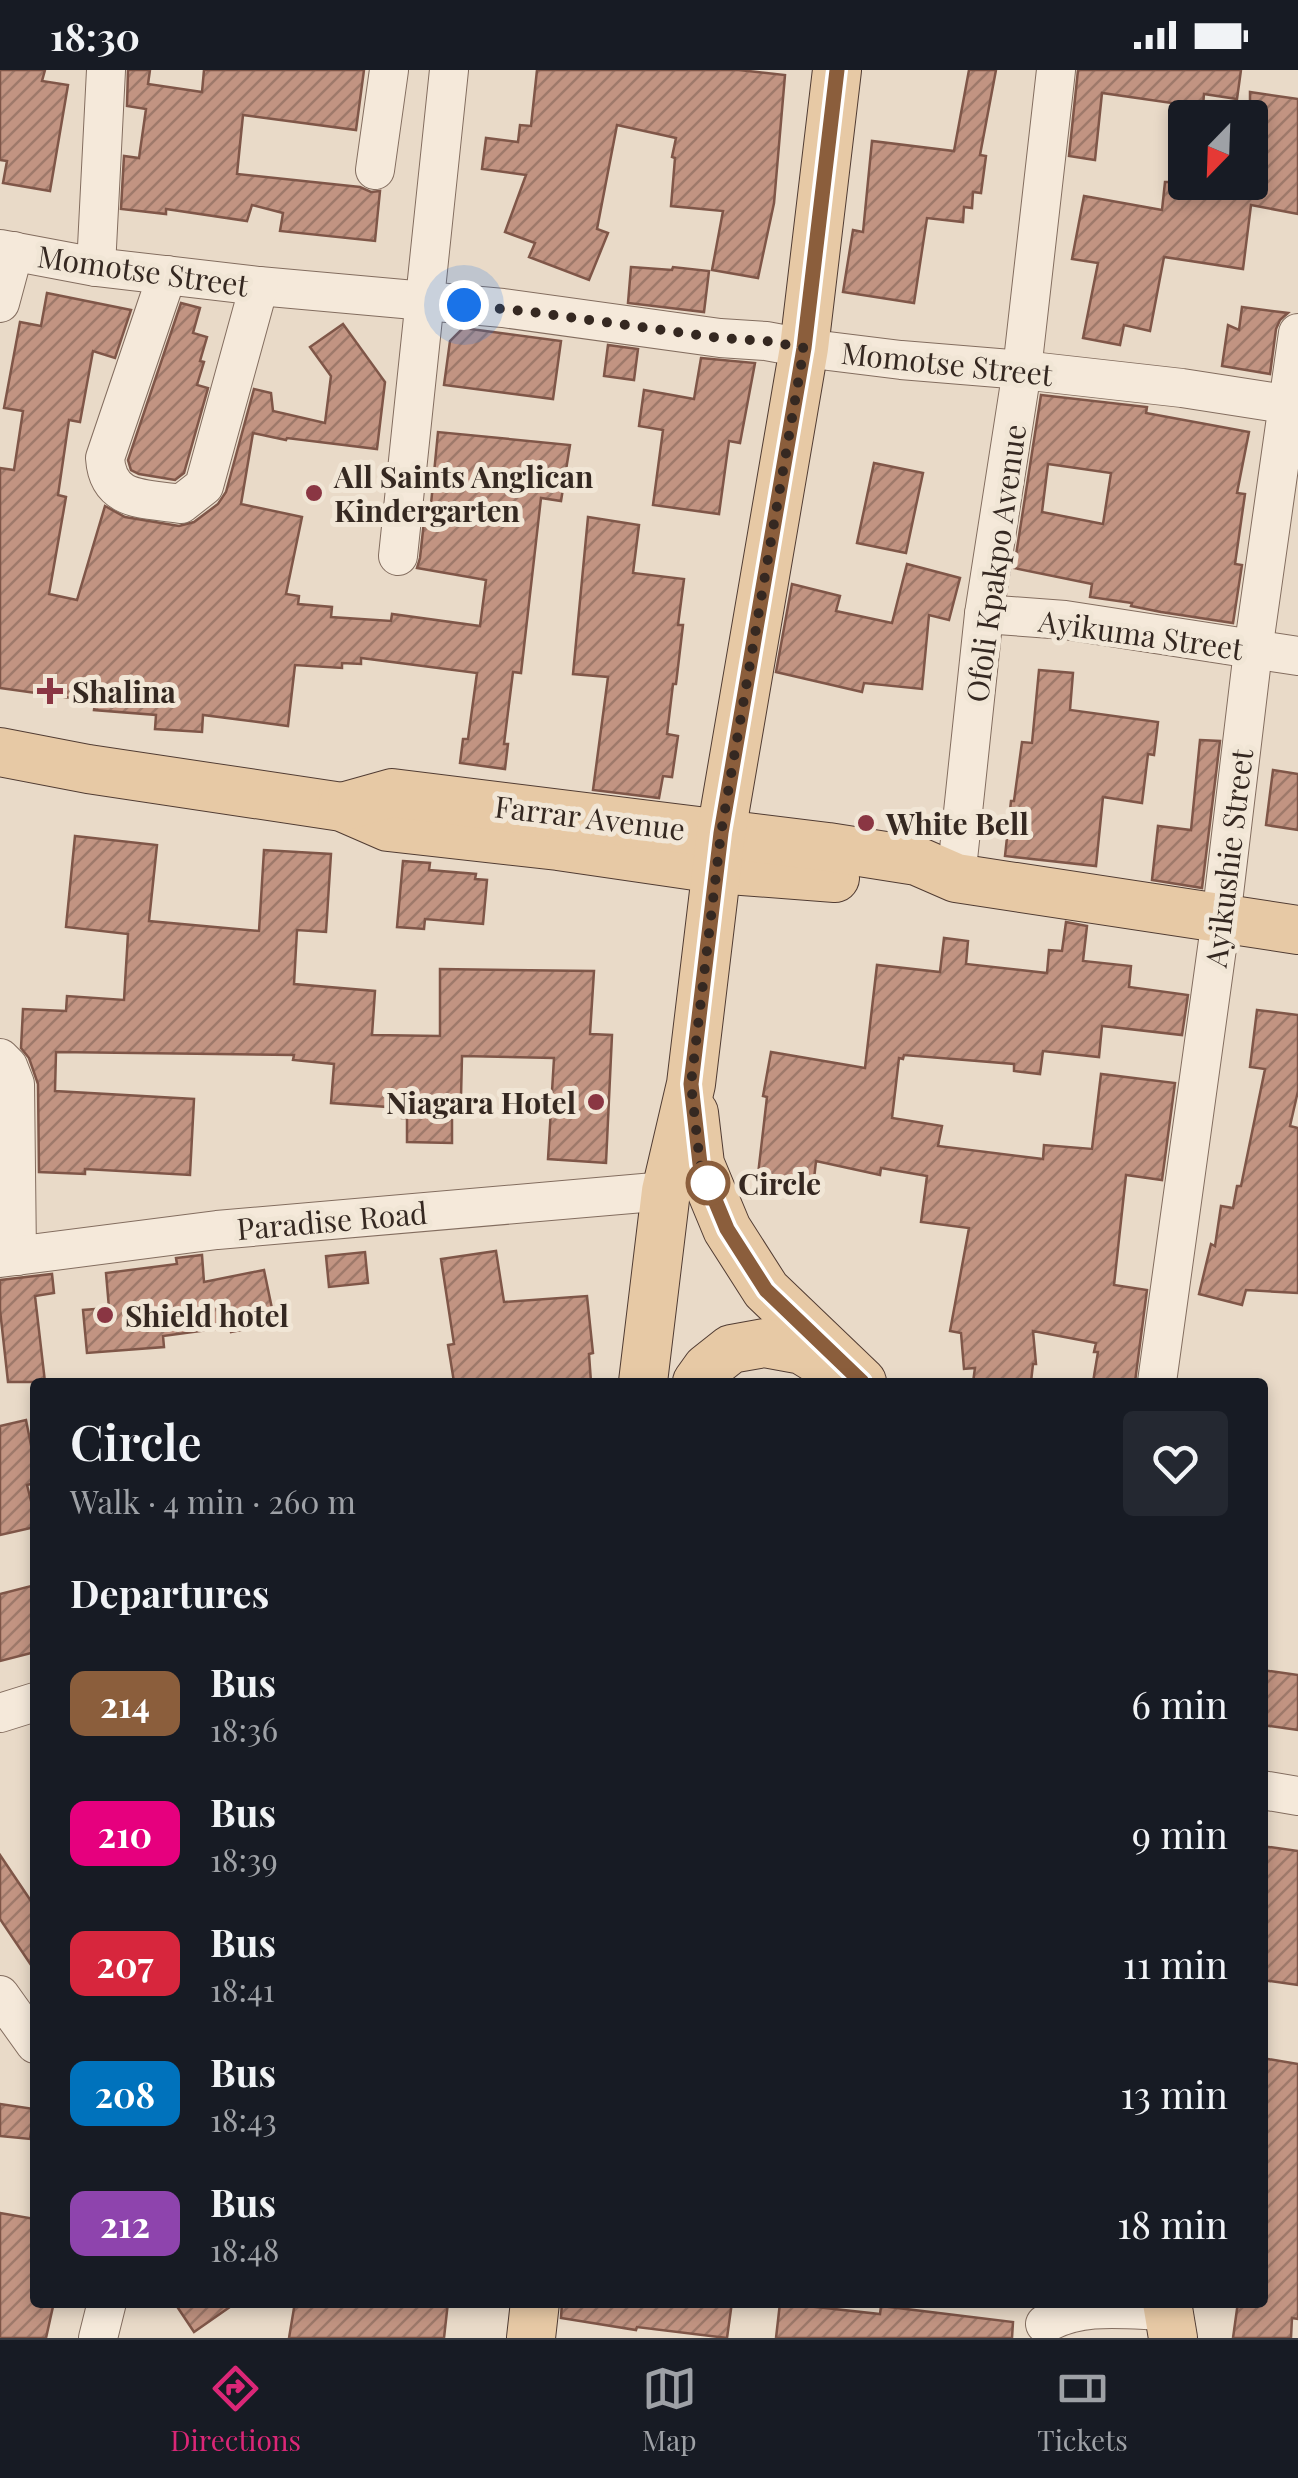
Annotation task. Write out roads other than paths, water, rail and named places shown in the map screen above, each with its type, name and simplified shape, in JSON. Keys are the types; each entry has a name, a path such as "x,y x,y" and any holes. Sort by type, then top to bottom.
{"main road":[{"path":"643,1378 666,1191 691,1084 719,851 804,348 837,70"},
{"name":"Farrar Avenue","path":"0,752 88,770 342,807 392,793 719,851 824,877 914,888 956,878 1298,930"},
{"path":"691,1084 700,1164 727,1229 766,1290 855,1378"},
{"path":"700,1378 731,1349 764,1343 802,1350 852,1378"},
{"path":"531,2338 534,2308"}],"street":[{"path":"96,267 106,70"},
{"name":"Ofoli Kpakpo Avenue","path":"956,878 984,614 1022,370 1056,70"},
{"path":"375,170 389,73 448,78 398,556"},
{"path":"0,303 7,250"},
{"name":"Momotse Street","path":"7,250 96,267 522,310 901,360 1182,388 1292,406"},
{"path":"167,275 105,458 112,486 125,495 181,504 204,486 260,286"},
{"name":"Ayikushie Street","path":"1158,1378 1254,651 1292,406 1298,333"},
{"name":"Ayikuma Street","path":"984,614 1065,620 1298,656"},
{"path":"0,1058 15,1084 9,1257"},
{"name":"Paradise Road","path":"9,1257 217,1230 666,1191"},
{"path":"0,1713 30,1704"},
{"path":"1268,1791 1298,1796"},
{"path":"0,1995 30,2037"},
{"path":"98,2338 106,2308"},
{"path":"1044,2322 1078,2311 1170,2317"}],"place":[{"name":"All Saints Anglican Kindergarten","path":"314,493"},
{"name":"Shalina","path":"50,691"},
{"name":"White Bell","path":"866,823"},
{"name":"Niagara Hotel","path":"596,1102"},
{"name":"Circle","path":"708,1183"},
{"name":"Shield hotel","path":"105,1315"}]}
